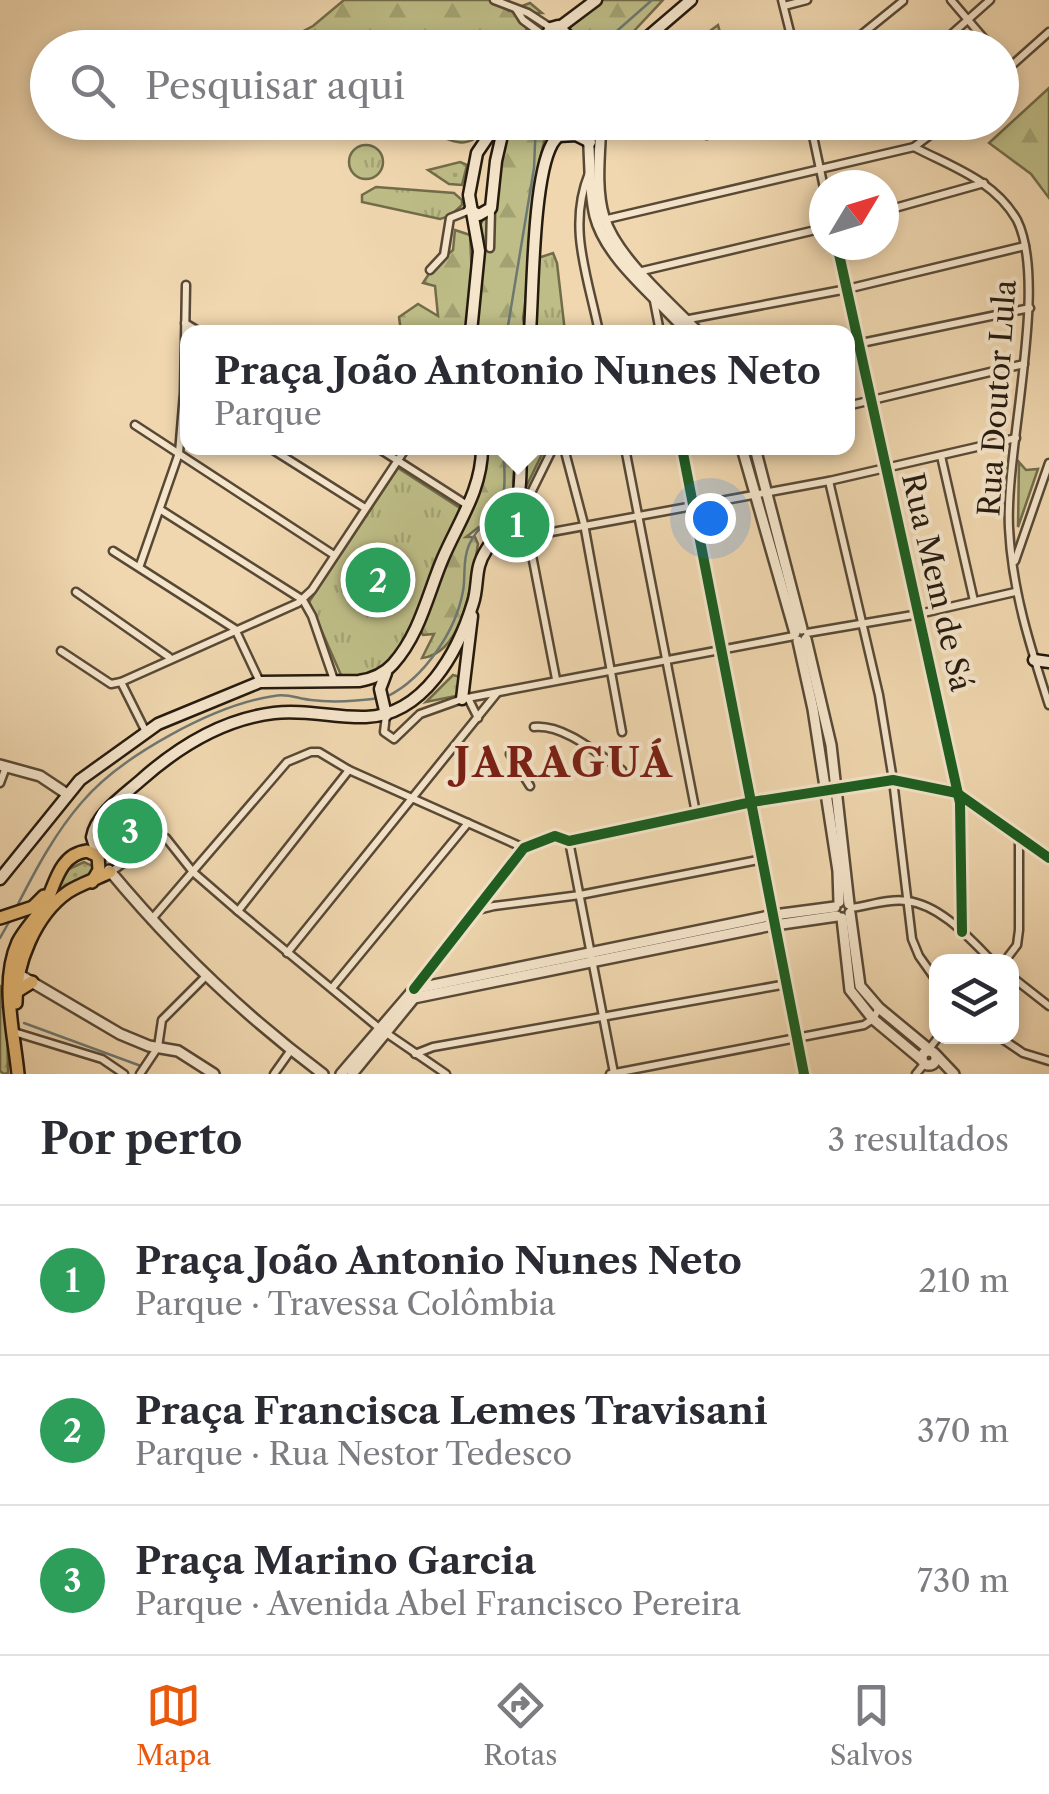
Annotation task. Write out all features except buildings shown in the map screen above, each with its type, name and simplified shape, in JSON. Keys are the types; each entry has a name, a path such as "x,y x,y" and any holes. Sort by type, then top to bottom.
{"main road":[{"path":"566,30 596,0"},
{"path":"667,18 673,0"},
{"path":"654,30 691,0"},
{"path":"472,325 478,251 469,195 477,154 488,140"},
{"path":"470,210 480,215 491,208 499,140"},
{"path":"530,325 538,216 546,158 556,140"},
{"path":"586,140 590,142"},
{"path":"477,154 487,154 496,161"},
{"path":"386,715 382,678 422,614 478,483 481,455"},
{"path":"465,698 479,565 519,500 522,455"},
{"path":"92,882 98,874 99,858 92,836 101,818 161,762 205,735 278,712 361,718 398,710 443,669 474,600"},
{"path":"1034,660 1049,662"},
{"path":"443,669 454,664 467,666"},
{"path":"0,879 80,780 146,732 260,682 370,679 390,668"},
{"path":"370,679 398,710"},
{"path":"8,909 44,897 65,862 77,853 87,851 99,858"},
{"path":"9,970 69,891 110,872"},
{"path":"14,1032 9,970 17,943 45,906 55,880"},
{"path":"9,970 16,992 18,1074"},
{"path":"16,992 32,982"}],"street":[{"path":"494,0 516,8 523,20 537,30"},
{"path":"790,30 783,3 807,0"},
{"path":"951,0 977,30"},
{"path":"957,30 990,0"},
{"path":"867,30 903,1"},
{"path":"1019,59 1049,32"},
{"path":"600,221 601,140"},
{"path":"814,140 820,170 914,147 923,140"},
{"path":"590,142 592,196 600,221 653,295 688,325"},
{"name":"Rua Doutor Lula","path":"914,147 984,183 1003,200 1019,223 1032,279 1009,528 1015,592 1049,705"},
{"path":"592,165 577,216 598,325"},
{"path":"600,221 809,173"},
{"path":"899,207 984,183"},
{"path":"577,216 592,196"},
{"path":"490,248 491,208"},
{"path":"430,270 444,255 450,218 470,210"},
{"path":"636,273 809,232"},
{"path":"682,321 847,289 1024,246"},
{"name":"Rua Mem de Sá","path":"840,260 855,325"},
{"path":"636,273 684,325"},
{"path":"186,285 185,322 190,325"},
{"path":"653,295 659,325"},
{"path":"855,345 1030,308"},
{"name":"Rua Mem de Sá","path":"855,326 960,803 962,932"},
{"path":"855,405 1024,364"},
{"path":"135,425 179,454"},
{"path":"491,543 767,493 1016,438"},
{"path":"140,566 180,444"},
{"path":"181,455 334,555"},
{"path":"281,455 365,508"},
{"path":"390,455 468,506"},
{"path":"61,651 111,684 121,682 303,600 401,455"},
{"path":"519,500 534,489 550,455"},
{"path":"566,455 584,524 622,732"},
{"path":"625,455 696,813"},
{"path":"683,455 804,1074"},
{"path":"744,455 800,635"},
{"path":"756,455 800,635 831,789 850,990 873,1019 938,1074"},
{"path":"941,456 974,601"},
{"path":"1013,565 1049,463"},
{"path":"829,480 893,780 912,939 929,970"},
{"path":"519,500 534,489"},
{"path":"519,500 556,679"},
{"path":"161,510 303,600 334,682"},
{"path":"113,551 235,629 260,682"},
{"path":"76,592 170,658"},
{"path":"386,715 384,732 394,738 420,714 465,698 920,614 1015,592"},
{"path":"121,682 146,732"},
{"path":"288,953 498,692"},
{"path":"465,698 478,718"},
{"path":"534,727 548,728 578,742 622,770"},
{"path":"152,920 287,762 311,752 319,752 349,770 524,848"},
{"path":"510,754 530,786"},
{"path":"0,783 3,766 40,776 67,794"},
{"path":"238,911 349,770"},
{"path":"352,1074 524,848 554,836 569,841 752,802 893,780 957,792 1049,858"},
{"path":"332,988 468,823"},
{"path":"110,872 159,837 170,842 193,872 238,911 382,1030 446,1074"},
{"path":"1010,954 1017,944 1019,930 1020,837"},
{"path":"569,841 613,1074 864,1024 873,1019 879,1008"},
{"path":"99,858 205,977 323,1074"},
{"path":"473,912 763,859"},
{"path":"486,895 494,906"},
{"path":"414,989 775,920 906,900 939,914 985,954"},
{"path":"843,910 860,986 879,1008 954,1074"},
{"path":"341,1074 414,998 591,957"},
{"path":"9,970 120,1034 178,1050"},
{"path":"140,1074 158,1046 162,1020 205,977"},
{"path":"1019,982 1048,1004"},
{"path":"415,1054 432,1047 787,984"},
{"path":"160,1031 178,1050 214,1074"},
{"path":"14,1032 102,1059 124,1074"},
{"path":"925,1062 934,1062 936,1044"},
{"path":"1010,1044 1049,1061"},
{"path":"274,1074 291,1050"},
{"path":"916,1074 925,1062"}],"green space":[{"path":"344,0 499,0 509,11 530,3 542,13 528,13 524,18 526,30 305,30"},
{"path":"598,0 663,0 635,30 569,30 585,9"},
{"path":"1049,88 1049,198 1031,174 989,143 1019,140 1019,116"},
{"path":"494,140 545,140 531,222 524,325 400,325 399,317 418,304 438,316 435,286 423,283 434,266 453,250 455,230 470,235 472,278 480,248 480,226 488,208"},
{"path":"366,145 378,150 383,162 378,174 366,179 354,174 349,162 354,150"},
{"path":"460,162 467,165 462,185 449,184 428,170"},
{"path":"376,187 454,193 462,205 440,219 362,202 362,195"},
{"path":"553,253 557,263 564,325 533,325 538,258"},
{"path":"479,455 515,455 516,496 487,531 479,527 466,537 475,537 478,544 469,594 457,629 437,653 422,658 434,634 423,635 420,630 411,482 414,478 440,492 468,515"},
{"path":"522,455 542,455 525,489 520,488"},
{"path":"1019,462 1026,470 1038,469 1018,527"},
{"path":"398,468 463,510 401,647 391,660 374,671 361,676 341,675 309,602"},
{"path":"453,675 460,677 461,695 426,702"},
{"path":"126,808 149,840 132,852 112,822"},
{"path":"84,862 95,873 57,899 52,895 69,869"},
{"path":"0,985 7,1013 8,1073 4,1074 0,1071"}],"waterway":[{"path":"618,30 652,0"},
{"path":"508,325 535,140"},
{"path":"388,696 414,678 446,637 463,591 469,545 502,500 504,455"},
{"path":"17,906 55,839 82,802 120,767 170,735 224,710 274,696 328,701 380,698"},
{"path":"0,938 9,922"},
{"path":"24,1023 141,1066"}],"cycle path":[{"path":"840,260 855,325"},
{"path":"855,327 960,803 962,932"},
{"path":"683,455 804,1074"},
{"path":"414,989 524,848 555,836 569,841 752,802 893,780 957,793 1049,858"}],"place":[{"name":"Praça João Antonio Nunes Neto","path":"517,525"},
{"name":"Praça Francisca Lemes Travisani","path":"378,580"},
{"name":"Praça Marino Garcia","path":"130,831"}],"district":[{"name":"JARAGUÁ","path":"564,762"}]}
